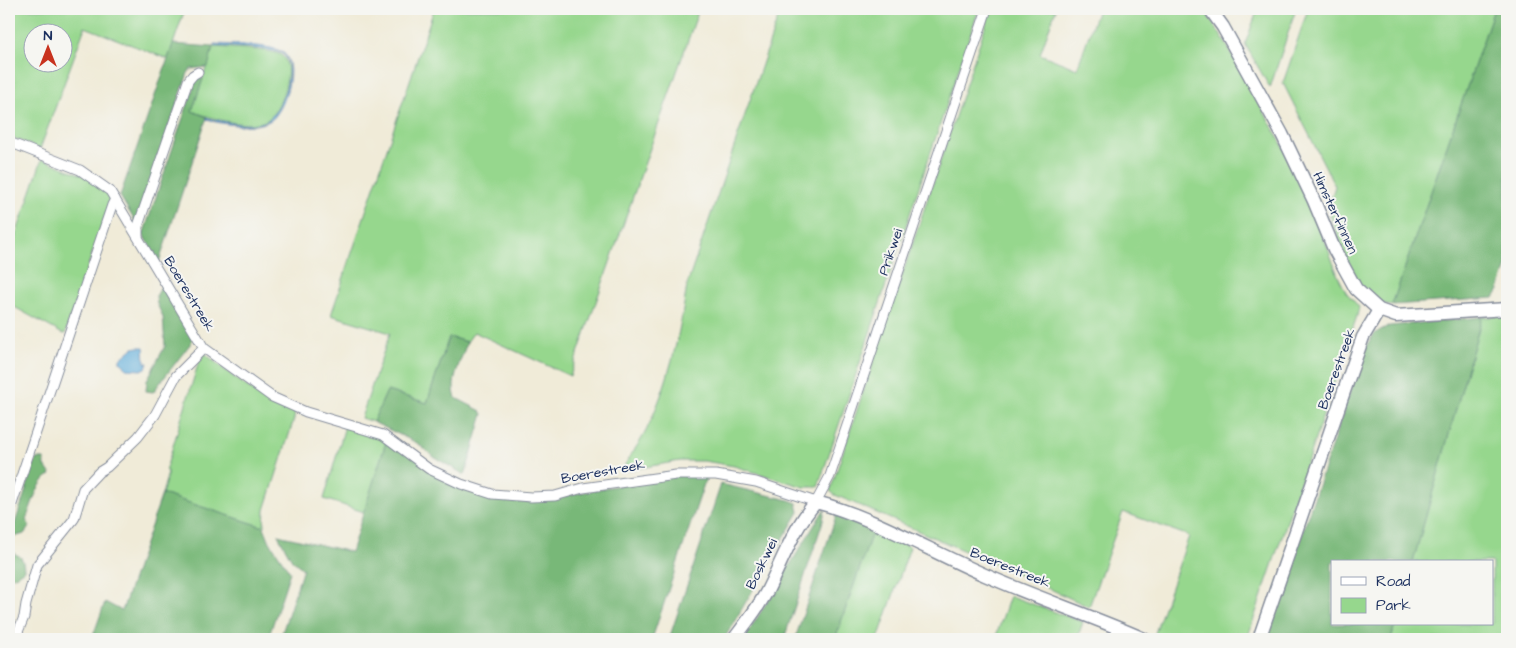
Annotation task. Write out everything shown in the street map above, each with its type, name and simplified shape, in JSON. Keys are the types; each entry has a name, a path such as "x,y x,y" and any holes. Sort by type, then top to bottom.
{"street":[{"name":"Prikwei","path":"816,502 830,476 987,9"},
{"name":"Himsterfinnen","path":"1210,9 1223,27 1282,134 1314,201 1334,249 1356,289 1380,310 1396,316 1507,309"},
{"path":"138,237 138,226 188,81 198,72"},
{"name":"Boerestreek","path":"9,142 80,170 110,191 204,348 272,397 306,412 383,435 429,469 461,484 492,494 531,497 556,496 583,488 676,475 716,475 756,482 852,514 985,575 1144,639"},
{"path":"9,513 108,214 115,199"},
{"name":"Boerestreek","path":"1258,639 1350,371 1363,337 1380,310"},
{"path":"15,639 24,617 37,565 74,519 83,489 138,437 155,415 176,376 204,348"},
{"name":"Boskwei","path":"734,639 761,602 792,538 816,502"}],"green space":[{"path":"9,9 185,9 168,59 85,27 72,62 72,22 22,22 22,72 68,72 40,149 9,136"},
{"path":"434,9 699,9 570,376 474,332 467,342 449,337 427,403 387,391 373,422 361,418 390,333 331,315"},
{"path":"781,9 979,9 818,487 804,487 734,466 704,461 680,461 622,471 646,431 661,396 677,341 687,285"},
{"path":"991,9 1056,9 1040,54 1077,69 1098,9 1204,9 1225,42 1292,162 1338,276 1346,292 1359,307 1247,639 1165,639 1155,633 1189,536 1123,512 1089,607 1018,574 835,495 830,491"},
{"path":"1258,9 1296,9 1270,88 1245,44"},
{"path":"1308,9 1494,9 1392,305 1384,304 1366,293 1350,271 1328,209 1335,186 1283,83"},
{"path":"1494,9 1507,9 1507,266 1499,290 1494,298 1392,305"},
{"path":"173,44 213,47 208,67 191,69 188,73 136,223 120,196"},
{"path":"213,47 268,51 281,55 286,60 287,78 285,88 277,108 267,120 250,124 229,122 192,111"},
{"path":"199,78 203,79 192,111 207,117 159,262 143,235 196,80"},
{"path":"42,159 95,180 111,198 65,334 9,304 9,255"},
{"path":"162,286 192,337 191,343 153,392 146,391 147,380 165,346 163,317 157,304 156,296"},
{"path":"1507,316 1507,639 1391,639 1394,626 1494,626 1494,560 1414,560 1482,317"},
{"path":"1482,317 1414,560 1331,560 1331,626 1394,626 1391,639 1266,639 1364,351 1376,333 1390,326"},
{"path":"449,337 467,342 455,377 454,391 456,398 481,411 483,414 465,475 434,457 417,443 373,422 387,391 427,403"},
{"path":"202,351 257,393 295,410 294,419 265,510 264,527 162,494 168,473 166,469"},
{"path":"345,426 387,439 364,512 324,499"},
{"path":"387,439 462,488 492,499 511,502 548,499 667,476 707,475 652,639 280,639 303,569 292,560 278,535 351,552"},
{"path":"36,459 44,459 45,466 51,475 42,482 36,494 26,520 30,526 24,534 14,537 9,548 9,542"},
{"path":"721,484 789,500 797,503 799,512 724,639 669,639"},
{"path":"162,494 264,527 270,542 290,572 268,639 92,639 105,602 122,611"},
{"path":"825,508 823,521 784,639 744,639"},
{"path":"837,513 873,530 835,639 795,639"},
{"path":"873,530 910,547 878,639 835,639"},
{"path":"9,552 20,557 23,561 24,570 9,578"},
{"path":"1010,596 1083,622 1077,639 995,639"}],"water":[{"path":"214,44 250,45 276,49 282,52 287,57 289,66 290,76 288,86 281,107 271,120 257,125 248,125 231,124 207,120 207,118 228,123 244,124 265,122 271,118 282,101 286,90 289,69 287,60 283,54 278,52 214,46"},
{"path":"144,347 145,363 148,363 146,368 141,370 126,369 120,362 120,359 133,348"}]}
